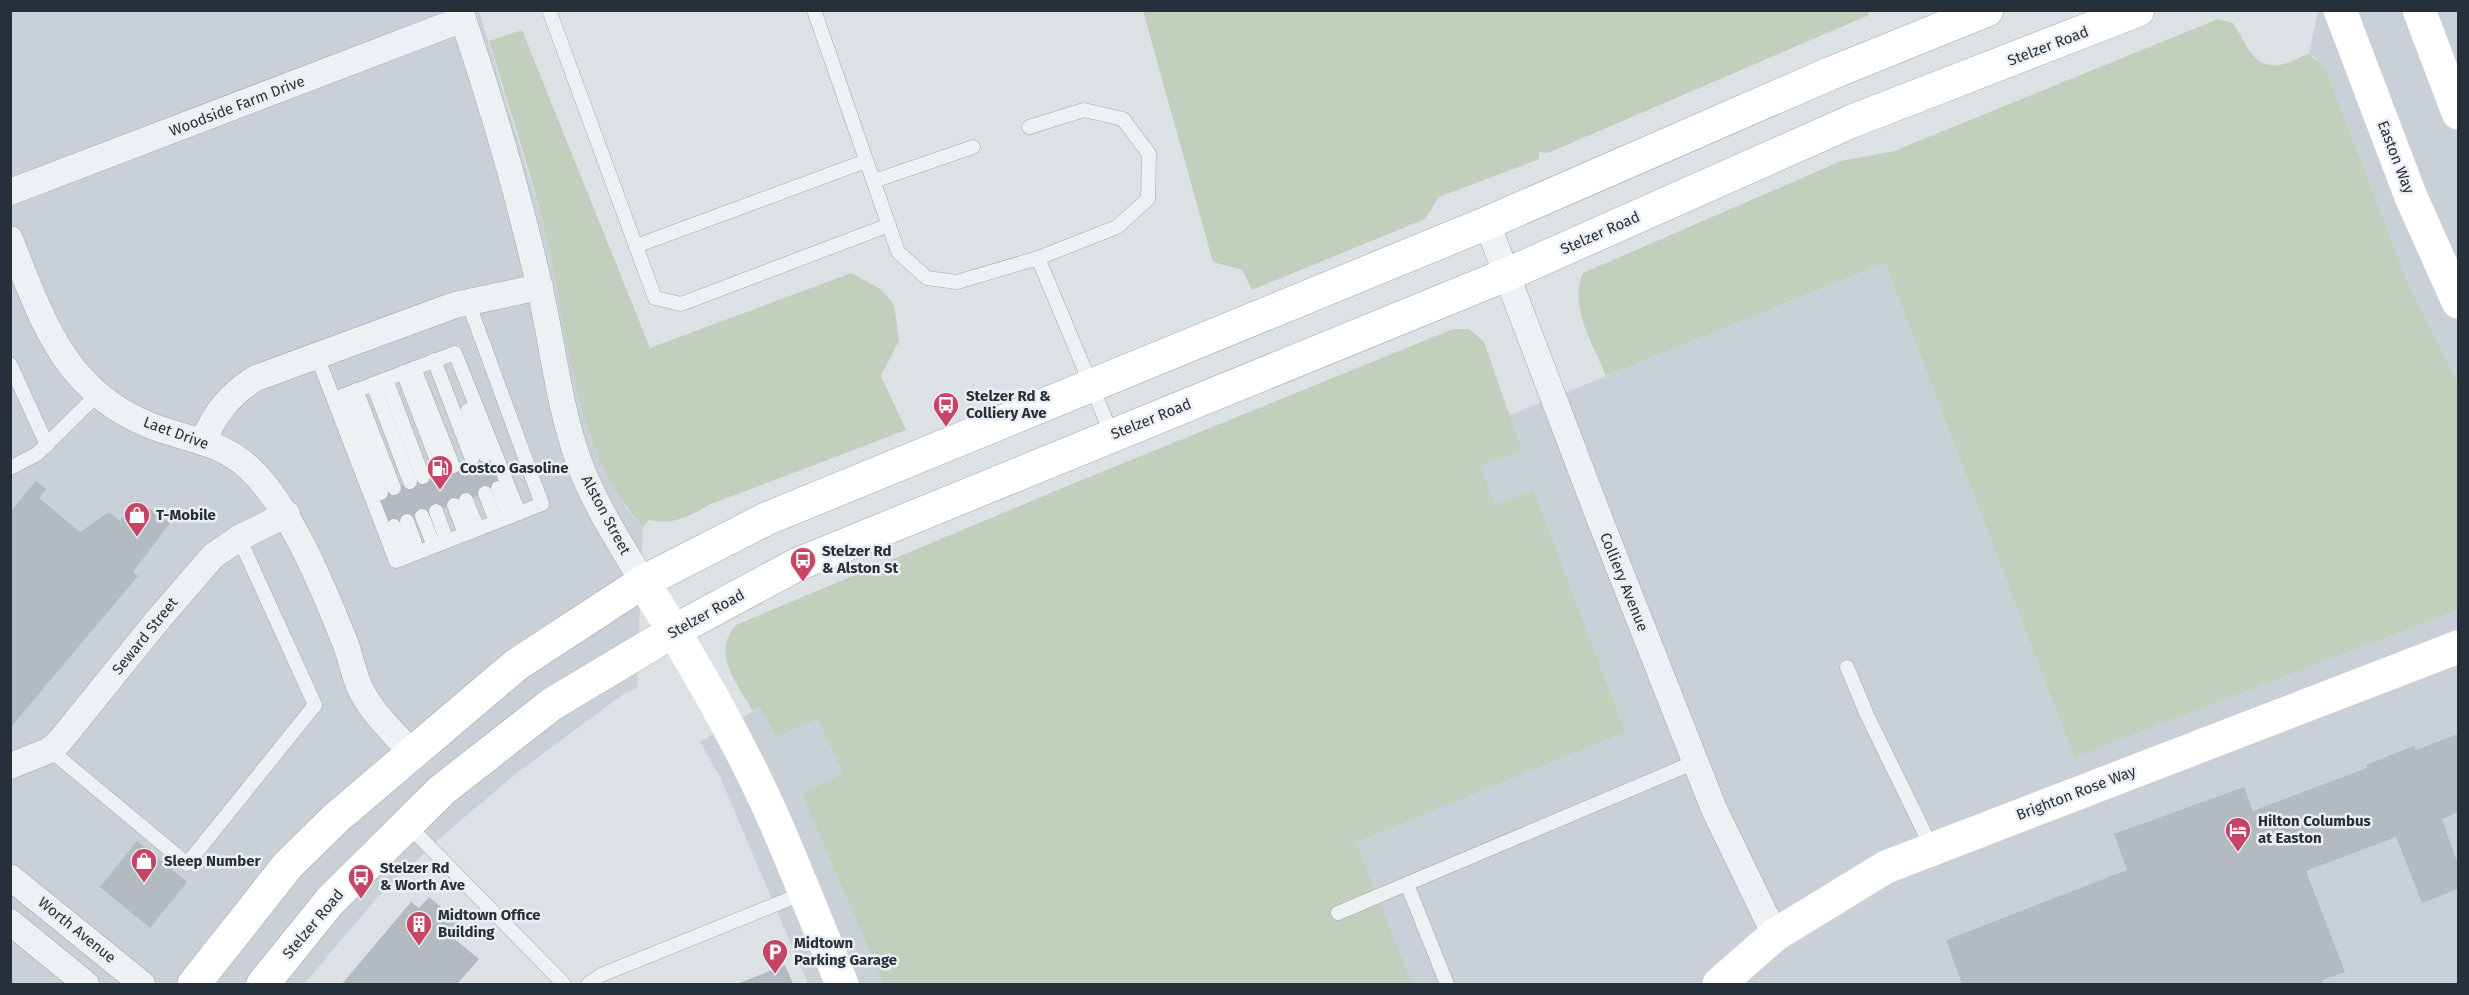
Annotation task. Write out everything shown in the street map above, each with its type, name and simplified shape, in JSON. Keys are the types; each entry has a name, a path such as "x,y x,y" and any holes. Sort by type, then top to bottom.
{"main road":[{"path":"194,984 288,865 336,818 516,665 643,582 766,519 1487,223 1829,74 1986,10"},
{"name":"Stelzer Road","path":"263,984 330,901 442,790 552,704 674,631 796,565 1508,274 1850,122 2138,10"},
{"name":"Easton Way","path":"2340,10 2411,197 2458,302"},
{"path":"2419,10 2458,113"},
{"name":"Alston Street","path":"643,582 674,631 741,752 769,809 842,984"},
{"name":"Brighton Rose Way","path":"1719,984 1775,935 1860,881 1932,848 2458,647"}],"street":[{"name":"Woodside Farm Drive","path":"10,192 461,15"},
{"name":"Alston Street","path":"461,15 508,162 540,287 564,412 579,463 602,510 643,582"},
{"name":"Colliery Avenue","path":"1487,223 1695,762 1736,856 1775,935"},
{"name":"Laet Drive","path":"10,239 42,320 58,350 97,395 148,425 204,440 248,467 287,514 346,645 360,689 411,752"},
{"path":"204,440 214,417 236,390 256,378 395,326 468,302 540,287"},
{"name":"Seward Street","path":"10,766 50,750 60,741 213,556 239,538 287,514"},
{"name":"Worth Avenue","path":"10,877 142,984"},
{"path":"10,922 86,984"}],"lane":[{"path":"549,10 655,298 681,304 889,225"},
{"path":"814,10 898,252 927,278 957,282 1038,258 1117,227 1148,199 1149,154 1123,119 1084,110 1029,127"},
{"path":"873,181 973,147"},
{"path":"636,246 866,161"},
{"path":"1038,258 1112,435"},
{"path":"344,394 396,561 542,504 468,302"},
{"path":"344,394 454,352 508,517"},
{"path":"317,356 344,394 387,490"},
{"path":"441,357 479,457"},
{"path":"10,364 47,445"},
{"path":"409,370 447,469"},
{"path":"379,381 416,480"},
{"path":"10,468 37,454 97,395"},
{"path":"492,491 508,517"},
{"path":"460,502 471,532"},
{"path":"436,511 447,541"},
{"path":"422,516 434,546"},
{"path":"400,524 412,555"},
{"path":"50,750 187,864 315,705 239,538"},
{"path":"1847,667 1867,715 1932,848"},
{"path":"1338,913 1695,762"},
{"path":"407,825 564,984"},
{"path":"1407,884 1447,984"},
{"path":"588,984 600,975 804,893"}],"shaded area":[{"path":"10,11 479,11 543,223 579,390 625,507 643,527 637,688 625,693 518,772 440,838 377,898 304,984 11,984"},
{"path":"2318,11 2458,11 2458,383 2407,281 2316,58 2309,54"},
{"path":"1885,263 2074,756 2458,610 2458,984 808,984 720,777 700,742 760,707 793,706"}],"green space":[{"path":"1143,11 1868,11 1869,15 1548,153 1539,152 1539,159 1439,197 1425,219 1252,290 1242,270 1213,262"},
{"path":"2218,19 2233,23 2259,61 2276,65 2309,54 2325,68 2407,281 2458,383 2458,610 2074,757 1885,263 1606,376 1584,325 1579,285 1583,273 1841,161 1894,151"},
{"path":"522,30 650,348 851,273 882,290 894,305 899,341 881,376 906,430 709,505 680,519 649,520 643,527 619,495 600,459 586,422 575,383 543,224 489,41"},
{"path":"1453,329 1469,329 1484,342 1522,451 1480,465 1495,505 1534,491 1625,732 1356,842 1412,984 884,984 802,794 843,774 818,719 776,737 760,707 753,711 734,680 726,658 729,636 736,625 1072,484"}],"building":[{"name":"Costco Gasoline","path":"491,453 505,486 388,528 376,495"},
{"path":"36,481 46,489 39,498 80,532 109,512 120,521 137,500 170,523 133,572 138,576 10,728 10,512"},
{"name":"Hilton Columbus at Easton","path":"2458,734 2458,812 2442,819 2458,865 2458,889 2422,903 2396,837 2306,871 2345,972 2322,980 2323,984 1962,984 1946,940 2127,870 2114,834 2244,787 2253,811 2367,768 2366,765 2414,746 2416,750"},
{"name":"Sleep Number","path":"137,841 187,882 150,928 100,887"},
{"name":"Midtown Office Building","path":"429,897 461,924 451,936 479,959 457,984 342,984 411,902 419,908"},
{"name":"Midtown Parking Garage","path":"785,965 793,984 737,984"}],"place":[{"name":"Stelzer Rd & Colliery Ave","path":"946,428"},
{"name":"Costco Gasoline","path":"440,491"},
{"name":"T-Mobile","path":"137,538"},
{"name":"Stelzer Rd & Alston St","path":"803,583"},
{"name":"Hilton Columbus at Easton","path":"2238,853"},
{"name":"Sleep Number","path":"144,884"},
{"name":"Stelzer Rd & Worth Ave","path":"361,900"},
{"name":"Midtown Office Building","path":"419,947"},
{"name":"Midtown Parking Garage","path":"775,975"}]}
